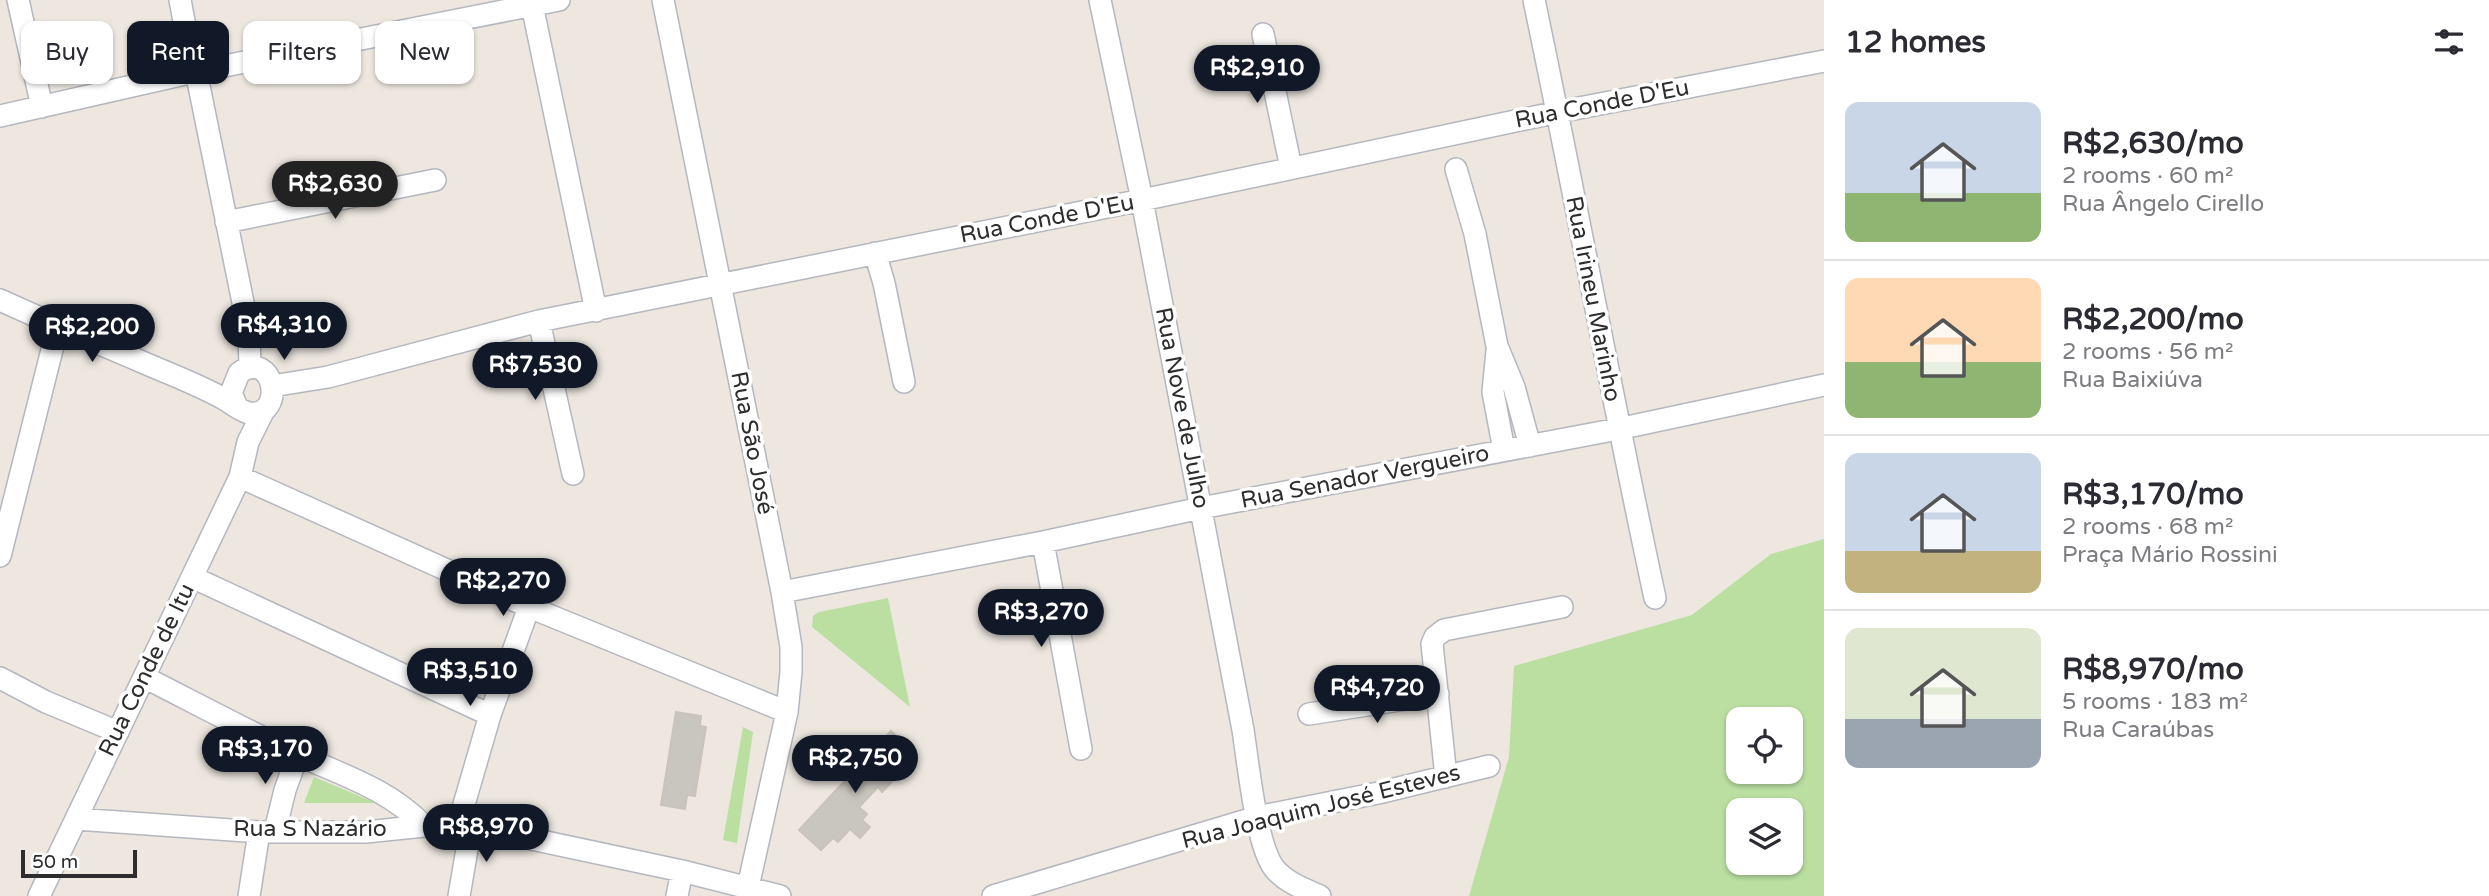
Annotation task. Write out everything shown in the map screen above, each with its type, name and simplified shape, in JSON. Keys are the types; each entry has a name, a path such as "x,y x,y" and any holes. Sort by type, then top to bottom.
{"street":[{"path":"18,0 42,107"},
{"path":"180,0 184,21"},
{"path":"229,65 559,0"},
{"name":"Rua São José","path":"663,0 791,648 787,712 748,887"},
{"name":"Rua Nove de Julho","path":"1100,0 1142,200 1243,730 1257,817 1274,869 1296,886 1320,896"},
{"name":"Rua Irineu Marinho","path":"1534,0 1618,429 1655,598"},
{"path":"532,5 596,311"},
{"path":"1263,34 1291,168"},
{"name":"Rua Conde D'Eu","path":"272,386 328,377 538,321 1142,200 1558,112 1824,61"},
{"path":"0,116 143,84"},
{"path":"197,84 249,332 243,374 231,393 238,408"},
{"path":"1457,169 1475,234 1497,346 1514,387 1530,446"},
{"path":"226,222 435,180"},
{"path":"875,253 884,283 904,382"},
{"path":"0,300 202,388 252,413 264,410 270,401 272,386 268,374 258,369 202,388"},
{"path":"538,321 573,474"},
{"path":"0,556 58,327"},
{"path":"1497,346 1493,392 1504,450"},
{"name":"Rua Senador Vergueiro","path":"782,592 1043,542 1201,508 1618,429 1824,385"},
{"name":"Rua Conde de Itu","path":"238,408 248,442"},
{"name":"Rua Conde de Itu","path":"38,896 240,477 248,442 264,410"},
{"path":"240,477 529,607 787,712"},
{"path":"1043,542 1081,749"},
{"path":"192,577 489,715"},
{"path":"459,896 464,825 489,715 529,607"},
{"path":"1446,777 1432,645 1440,633 1444,630 1562,607"},
{"path":"144,677 298,754 371,787 411,812 424,826"},
{"path":"0,678 46,702 117,732"},
{"path":"1309,714 1438,694"},
{"path":"249,896 267,831 298,754"},
{"name":"Rua Joaquim José Esteves","path":"993,896 1257,817 1489,766"},
{"name":"Rua S Nazário","path":"76,819 267,831 366,832 464,825 748,887"},
{"path":"677,896 682,871"},
{"path":"748,887 780,896"}],"green space":[{"path":"1824,539 1824,896 1469,896 1509,757 1514,666 1692,615 1771,554"},
{"path":"888,598 910,707 812,627 813,616 819,612"},
{"path":"743,727 753,732 737,843 723,840"},
{"path":"314,777 376,803 304,803"}],"building":[{"path":"676,712 701,716 700,726 706,727 695,796 687,795 685,809 661,805"},
{"path":"891,731 906,745 894,758 905,768 882,792 878,787 859,807 867,814 862,820 870,827 860,838 850,829 838,842 833,838 821,850 799,830"}]}
